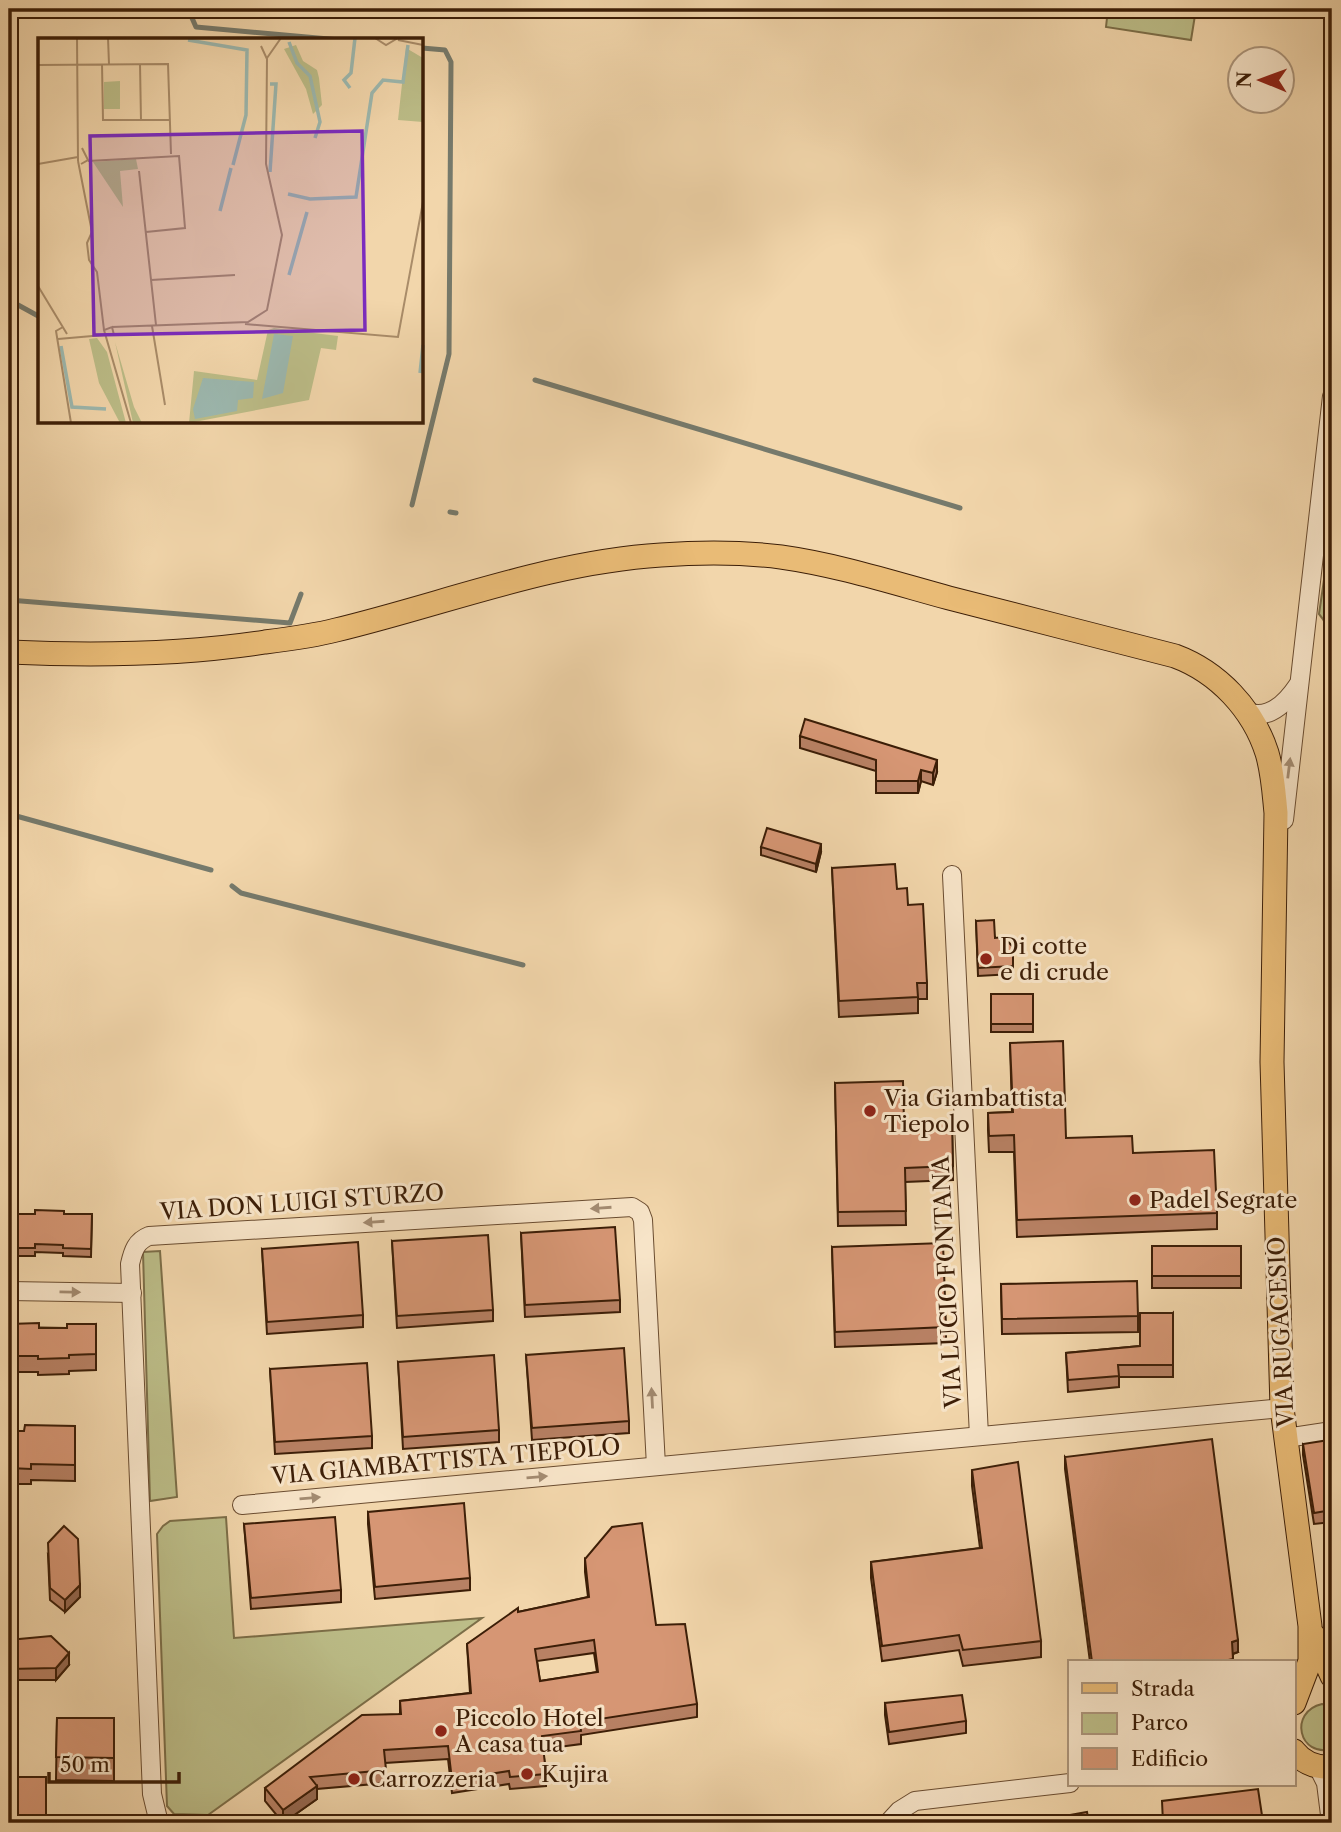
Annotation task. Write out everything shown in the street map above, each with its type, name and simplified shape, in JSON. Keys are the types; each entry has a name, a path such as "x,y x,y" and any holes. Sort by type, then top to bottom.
{"main road":[{"name":"VIA RUGACESIO","path":"9,652 85,655 160,653 235,646 334,631 545,572 613,559 692,553 780,557 853,572 1175,656 1216,678 1254,713 1273,779 1277,840 1272,1062 1282,1408 1310,1626 1310,1661 1296,1698"},
{"name":"VIA RUGACESIO","path":"1310,1626 1332,1676"},
{"path":"1296,1701 1311,1691 1332,1689"}],"street":[{"path":"1274,909 1332,396"},
{"path":"1254,713 1279,708 1300,675"},
{"name":"VIA LUCIO FONTANA","path":"952,874 979,1436"},
{"name":"VIA DON LUIGI STURZO","path":"148,1823 152,1794 130,1264 132,1253 143,1239 198,1233 624,1206 637,1209 643,1220 656,1466"},
{"path":"9,1292 132,1293"},
{"name":"VIA GIAMBATTISTA TIEPOLO","path":"242,1505 1282,1408"},
{"path":"1286,1438 1332,1432"},
{"path":"1309,1762 1326,1783 1331,1823"},
{"path":"888,1823 899,1811 915,1801 1068,1783"},
{"name":"VIA DON LUIGI STURZO","path":"152,1794 159,1823"}],"green space":[{"path":"1108,9 1196,9 1191,40 1106,27"},
{"path":"1332,525 1332,659 1328,658 1328,630 1319,614"},
{"path":"160,1251 177,1497 150,1501 143,1252"},
{"path":"226,1517 234,1638 482,1618 208,1815 174,1814 167,1806 157,1534 170,1521"},
{"path":"1322,1704 1332,1706 1332,1749 1312,1747 1305,1741 1302,1733 1305,1716 1311,1709"}],"building":[{"path":"805,719 937,760 933,773 921,770 918,781 876,781 876,760 800,736"},
{"path":"767,828 821,844 816,864 761,847"},
{"path":"895,864 897,889 907,888 908,905 923,904 927,983 917,983 918,997 839,1001 832,868"},
{"path":"994,920 995,938 1004,937 1013,947 1013,966 978,968 976,921"},
{"path":"991,994 1033,994 1033,1024 991,1024"},
{"path":"1063,1041 1066,1138 1132,1136 1133,1153 1214,1150 1217,1213 1017,1220 1014,1135 989,1136 988,1113 1013,1112 1010,1043"},
{"path":"903,1081 904,1123 952,1121 953,1166 905,1168 906,1211 838,1212 835,1083"},
{"path":"35,1210 92,1214 91,1249 35,1244 35,1248 9,1248 9,1214 35,1214"},
{"path":"615,1227 620,1300 525,1305 521,1233"},
{"path":"488,1235 493,1310 397,1316 392,1241"},
{"path":"358,1242 363,1315 267,1322 262,1249"},
{"path":"943,1243 946,1327 835,1332 832,1247"},
{"path":"1152,1246 1241,1246 1241,1276 1152,1276"},
{"path":"1137,1281 1138,1316 1002,1319 1001,1284"},
{"path":"1140,1313 1173,1313 1173,1365 1118,1365 1119,1376 1068,1380 1066,1353 1140,1346"},
{"path":"39,1323 39,1328 96,1324 96,1354 38,1359 38,1356 11,1356 9,1359 10,1324"},
{"path":"624,1348 629,1421 532,1428 526,1355"},
{"path":"494,1355 499,1430 403,1437 398,1362"},
{"path":"367,1363 372,1436 275,1442 270,1369"},
{"path":"25,1425 75,1426 75,1465 31,1464 31,1469 9,1468 9,1431 24,1431"},
{"path":"1212,1439 1238,1640 1232,1642 1233,1659 1092,1660 1065,1457"},
{"path":"1329,1440 1332,1458 1332,1510 1314,1513 1303,1444"},
{"path":"1018,1462 1041,1641 963,1650 959,1635 882,1646 871,1562 982,1548 972,1470"},
{"path":"464,1503 470,1578 375,1587 368,1512"},
{"path":"335,1517 341,1590 251,1598 244,1524"},
{"path":"642,1523 656,1625 685,1624 697,1704 580,1722 581,1731 542,1736 546,1774 510,1777 509,1771 452,1780 448,1746 384,1750 386,1770 310,1777 317,1786 283,1810 265,1788 362,1715 401,1714 400,1701 471,1693 467,1644 518,1608 518,1612 589,1597 585,1559 612,1527","holes":["594,1640 598,1672 540,1681 535,1649"]},
{"path":"64,1526 78,1539 80,1585 65,1600 50,1588 48,1543"},
{"path":"51,1636 69,1653 56,1668 9,1669 9,1640"},
{"path":"962,1695 966,1721 889,1732 885,1703"},
{"path":"57,1718 114,1718 114,1758 56,1757"},
{"path":"9,1777 46,1777 46,1816 9,1816"},
{"path":"1258,1789 1263,1822 1163,1823 1162,1801"},
{"path":"1087,1812 1089,1823 1026,1823"}],"waterway":[{"path":"188,9 196,27 318,38"},
{"path":"412,505 449,354 451,62 445,50 424,48"},
{"path":"9,300 38,316"},
{"path":"535,380 960,508"},
{"path":"450,512 456,513"},
{"path":"9,600 290,623 301,594"},
{"path":"9,814 211,870"},
{"path":"232,886 241,893 523,965"}],"place":[{"name":"Di cotte e di crude","path":"986,959"},
{"name":"Via Giambattista Tiepolo","path":"870,1111"},
{"name":"Padel Segrate","path":"1135,1200"},
{"name":"Piccolo Hotel A casa tua","path":"441,1731"},
{"name":"Kujira","path":"527,1774"},
{"name":"Carrozzeria","path":"354,1779"}]}
